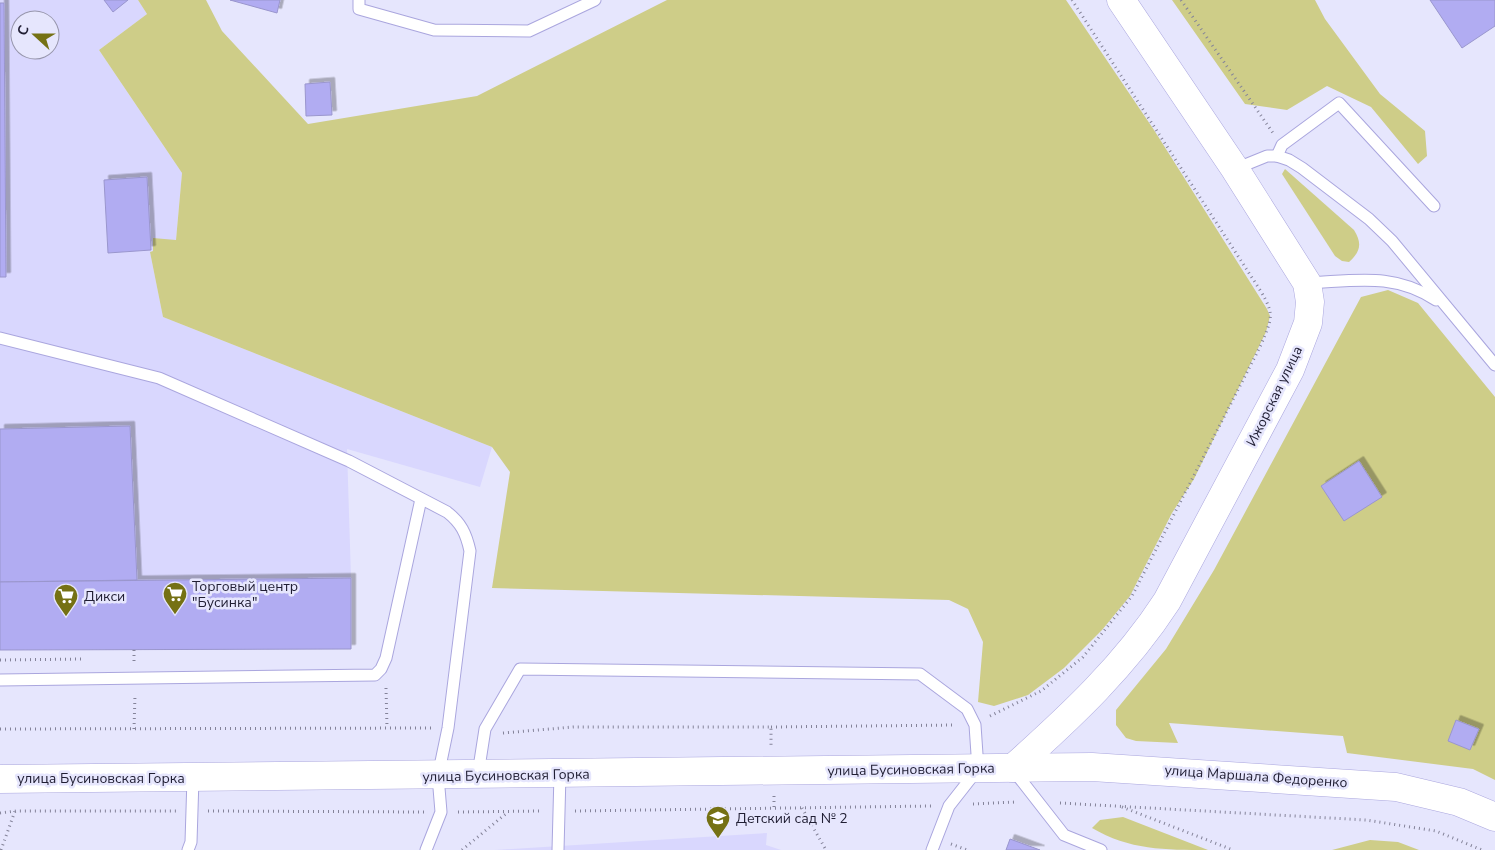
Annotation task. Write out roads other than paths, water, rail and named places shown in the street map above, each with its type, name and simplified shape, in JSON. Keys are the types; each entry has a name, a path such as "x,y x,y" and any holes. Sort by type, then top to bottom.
{"street":[{"name":"Ижорская улица","path":"1013,768 1063,723 1128,656 1167,602 1290,370 1308,323 1310,302 1307,283 1235,168 1121,0"},
{"name":"улица Бусиновская Горка","path":"0,779 478,776 1013,768"},
{"name":"улица Маршала Федоренко","path":"1013,768 1131,768 1364,783 1426,792 1459,802 1495,817"}],"lane":[{"path":"359,0 360,9 434,30 529,31 595,0"},
{"path":"1235,168 1279,150 1339,103 1434,206"},
{"path":"1279,150 1369,219 1392,241 1495,365"},
{"path":"1307,283 1382,279 1424,292 1443,304"},
{"path":"0,338 159,378 349,461 446,512 459,522 467,535 470,551 448,728 438,776 441,812 426,850"},
{"path":"0,680 375,675 381,669 386,658 421,499"},
{"path":"478,776 485,728 520,669 920,674 967,709 975,725 978,769 949,806 932,850"},
{"path":"1013,768 1036,801 1064,835 1100,850"},
{"path":"558,850 560,774"},
{"path":"188,850 191,842 192,778"}],"place":[{"name":"Торговый центр \"Бусинка\"","path":"175,615"},
{"name":"Дикси","path":"66,617"},
{"name":"Детский сад № 2","path":"718,839"}]}
